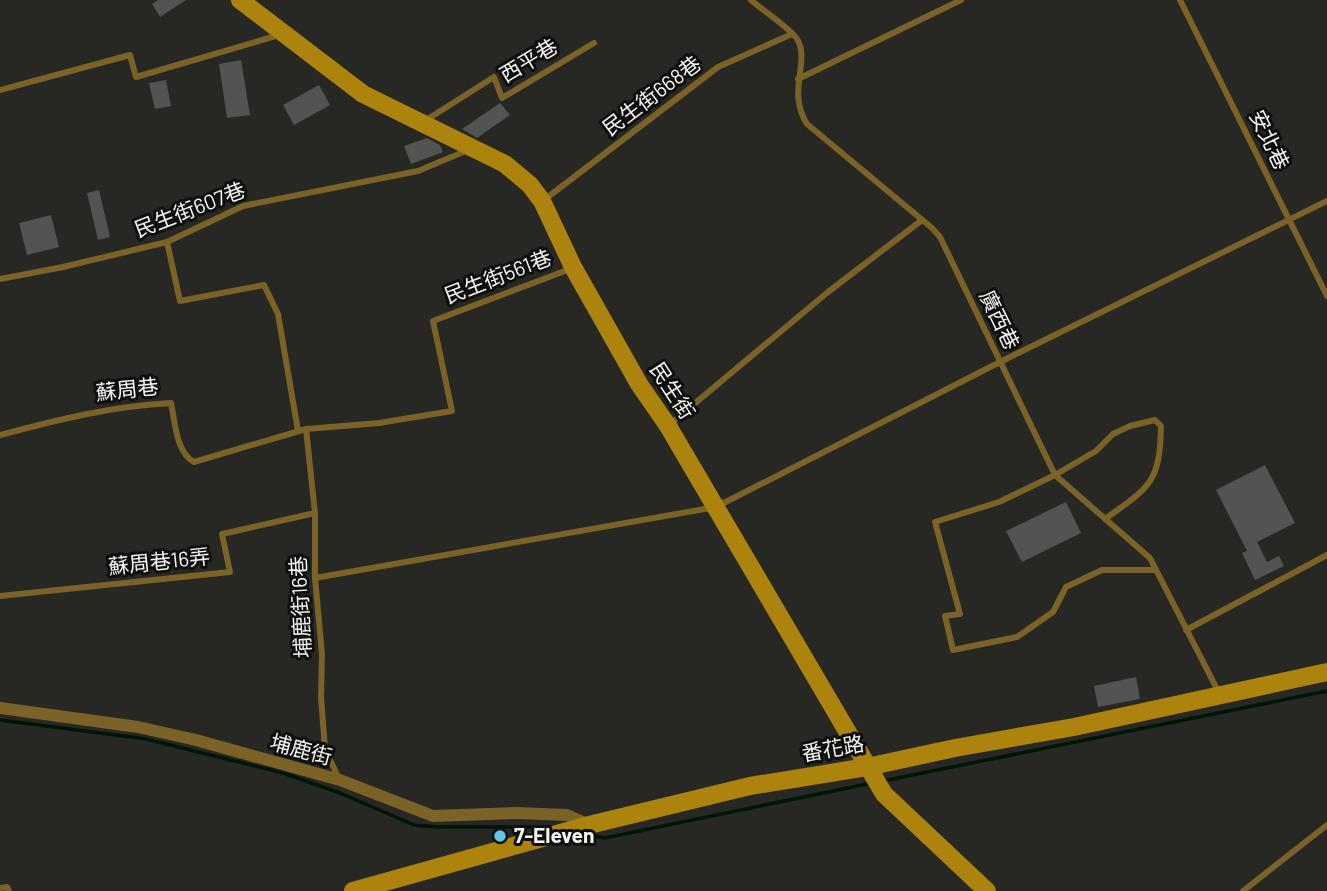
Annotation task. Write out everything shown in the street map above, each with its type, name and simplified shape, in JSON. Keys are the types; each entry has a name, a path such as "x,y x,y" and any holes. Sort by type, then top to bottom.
{"street":[{"name":"民生街","path":"240,0 363,94 505,164 530,185 542,201 573,267 639,384 668,426 884,794 987,891"},
{"name":"番花路","path":"353,891 589,825 750,786 867,767 1074,727 1327,672"},
{"name":"埔鹿街","path":"0,708 138,727 196,740 340,780 433,816 517,813 567,815 589,825"}],"lane":[{"path":"751,0 792,34"},
{"path":"798,79 961,0"},
{"name":"安北巷","path":"1180,0 1327,296"},
{"path":"0,90 130,55 136,77 285,33"},
{"name":"廣西巷","path":"792,34 802,52 797,96 799,112 807,124 940,237 1055,475 1150,558 1219,694"},
{"name":"民生街668巷","path":"542,201 718,67 792,34"},
{"name":"西平巷","path":"422,122 494,77 502,98 594,43"},
{"name":"民生街607巷","path":"0,279 167,242 243,206 418,171 472,149"},
{"path":"315,578 716,507 1000,362 1327,201"},
{"path":"668,426 828,292 922,220"},
{"name":"埔鹿街16巷","path":"167,242 180,301 264,285 278,314 302,430 315,513 315,578 322,654 321,697 325,749 340,780"},
{"name":"民生街561巷","path":"302,430 379,423 452,411 433,321 573,267"},
{"name":"蘇周巷","path":"0,435 81,413 139,404 170,403 181,449 188,459 194,462 302,430"},
{"path":"1105,519 1145,489 1154,476 1161,446 1161,426 1155,420 1130,426 1113,434 1096,451 1055,475 999,502 935,522 960,614 945,617 953,650 1017,637 1053,612 1066,587 1102,570 1156,570"},
{"name":"蘇周巷16弄","path":"0,596 230,572 222,534 315,513"},
{"path":"1186,630 1327,555"},
{"path":"1243,891 1327,824"},
{"path":"0,888 8,887 9,891"}],"building":[{"path":"158,0 186,0 160,17 152,4"},
{"path":"241,60 250,115 227,118 219,64"},
{"path":"166,80 171,106 155,109 149,83"},
{"path":"319,85 330,105 294,125 283,105"},
{"path":"500,103 510,115 477,138 462,129"},
{"path":"427,138 440,145 443,152 411,164 404,146"},
{"path":"99,190 110,237 98,240 87,193"},
{"path":"51,215 59,247 27,255 19,223"},
{"path":"1265,465 1295,523 1257,542 1267,562 1279,556 1284,566 1255,580 1242,553 1247,551 1216,490"},
{"path":"1066,502 1081,533 1022,562 1006,531"},
{"path":"1136,677 1140,699 1098,707 1094,686"}],"waterway":[{"path":"883,781 1327,691"},
{"path":"0,720 146,739 283,773 340,793 414,825 554,827"},
{"path":"585,834 605,838 872,783"}],"place":[{"name":"7-Eleven","path":"500,836"}]}
